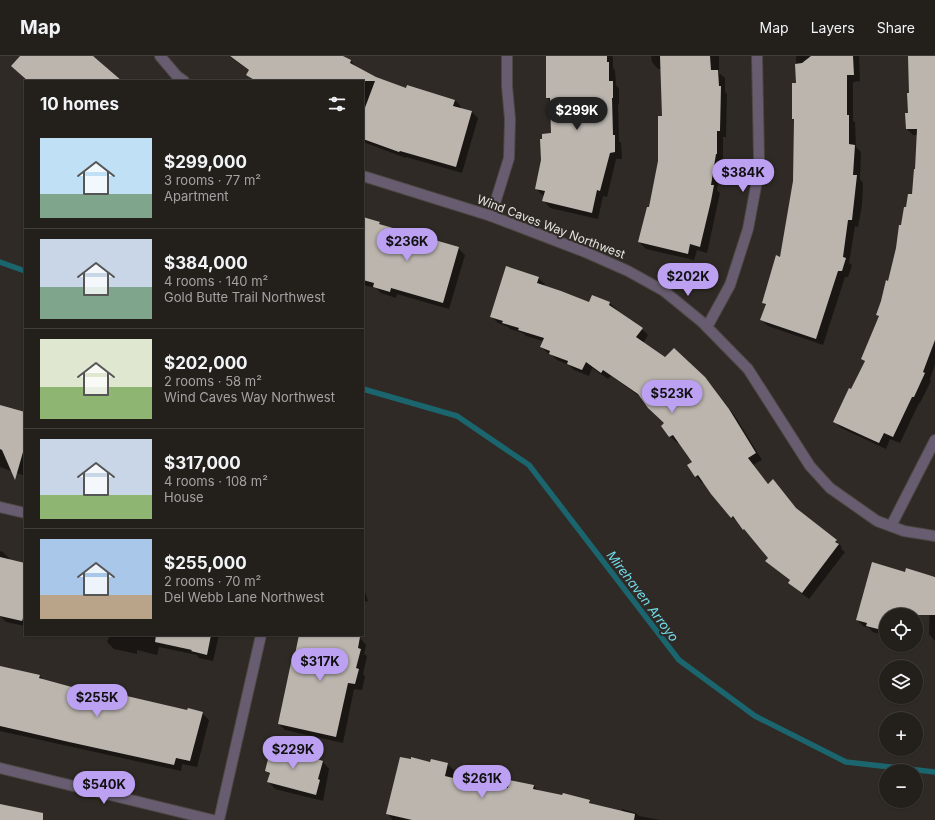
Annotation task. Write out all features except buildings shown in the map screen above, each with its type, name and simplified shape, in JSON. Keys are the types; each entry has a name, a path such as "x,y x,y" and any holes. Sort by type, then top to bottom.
{"street":[{"path":"160,56 177,76 183,80"},
{"path":"491,216 509,158 510,119 507,86 507,56"},
{"path":"707,327 730,285 748,229 756,186 759,159 757,56"},
{"name":"Wind Caves Way Northwest","path":"364,176 491,216 585,252 628,271 664,291 707,327 748,369 810,466 830,488 877,521 904,530 935,536"},
{"path":"891,526 935,440"},
{"path":"0,508 24,513"},
{"path":"219,820 261,636"},
{"path":"0,768 213,820"}],"waterway":[{"name":"Mirehaven Arroyo","path":"0,262 24,271"},
{"name":"Mirehaven Arroyo","path":"364,389 457,416 529,465 679,660 755,716 846,762 935,772"}]}
